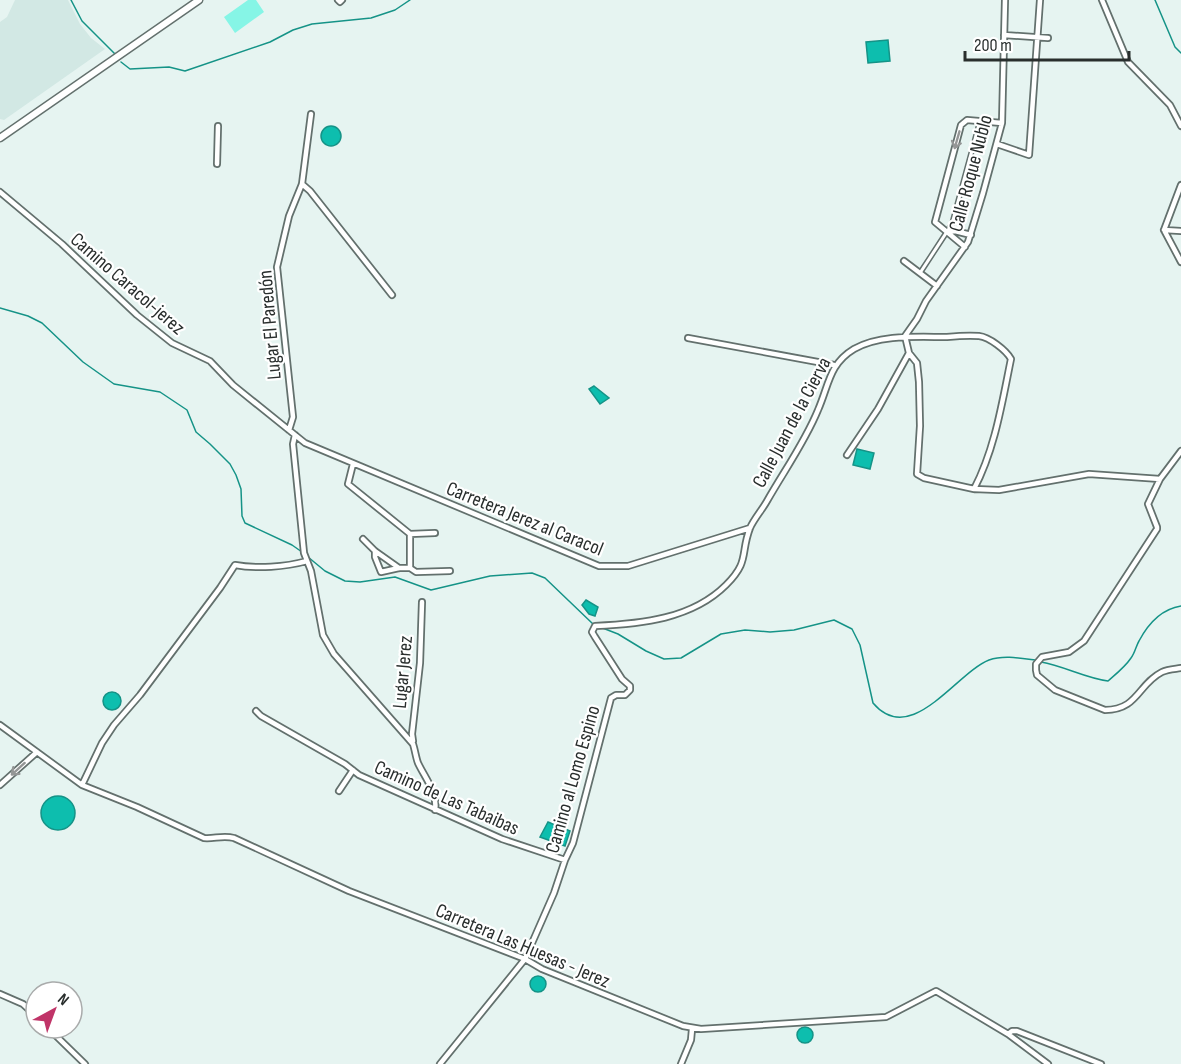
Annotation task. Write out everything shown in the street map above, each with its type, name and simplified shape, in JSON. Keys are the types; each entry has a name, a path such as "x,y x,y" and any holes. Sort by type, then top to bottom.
{"main road":[{"path":"0,138 199,0"}],"street":[{"name":"Calle Roque Nublo","path":"905,336 971,235 1002,123 1005,0"},
{"path":"998,144 1029,155 1040,0"},
{"path":"1102,0 1128,62 1170,105 1181,126"},
{"path":"1004,35 1048,38"},
{"name":"Lugar El Paredón","path":"289,430 293,417 277,267 289,216 302,184 311,114"},
{"path":"964,247 938,226 936,218 961,125 967,120 1002,123"},
{"path":"920,273 952,224 980,121"},
{"path":"217,164 218,126"},
{"path":"302,184 310,191 392,295"},
{"path":"1181,185 1164,230 1181,262"},
{"name":"Camino Caracol-jerez","path":"0,192 62,244 137,315 172,343 210,361 233,385 295,435"},
{"path":"1164,230 1181,231"},
{"path":"948,232 955,231 971,235"},
{"path":"904,261 937,286"},
{"path":"905,336 909,353 917,363 919,382 920,426 916,474 924,478 974,489 999,490 1089,474 1160,479"},
{"name":"Calle Juan de la Cierva","path":"750,528 818,411 834,365 855,348 870,342 905,336 981,336 1008,353 1011,359 1002,406 984,471 974,489"},
{"path":"688,338 834,365"},
{"path":"847,455 878,409 909,353"},
{"path":"295,435 293,444 304,553 311,571 323,635 327,645 413,744 417,762 428,780 436,802 435,810"},
{"name":"Carretera Jerez al Caracol","path":"295,435 305,443 353,464 598,566 627,566 750,528"},
{"path":"1181,451 1160,479 1148,504 1157,530 1084,640 1076,649 1042,657 1036,664 1036,670 1037,675 1055,690 1105,710 1114,710 1136,699 1162,672 1181,668"},
{"path":"353,464 348,484 410,534 435,533"},
{"name":"Camino al Lomo Espino","path":"440,1064 525,959 573,843 611,698 616,695 625,695 630,690 630,686 622,679 592,632 592,628 653,621 711,599 740,569 750,528"},
{"path":"410,534 410,568"},
{"path":"363,539 375,551 399,568"},
{"path":"375,551 381,572 399,568 410,568 416,573 450,571"},
{"path":"82,785 102,743 114,725 140,695 235,565 277,566 307,561"},
{"name":"Lugar Jerez","path":"413,744 412,734 420,663 422,602"},
{"name":"Camino de Las Tabaibas","path":"256,711 353,770 435,810 502,839 565,860"},
{"name":"Carretera Las Huesas - Jerez","path":"0,725 82,785 204,838 224,836 234,838 349,891 525,959 542,969 692,1029 886,1017 936,991 1008,1034 1048,1064"},
{"path":"0,785 37,752"},
{"name":"Camino de Las Tabaibas","path":"339,790 353,770"},
{"path":"0,994 24,1006"},
{"path":"681,1064 691,1040 692,1029"},
{"path":"1008,1034 1017,1031 1101,1064"},
{"path":"60,1040 85,1064"}],"shaded area":[{"path":"15,0 68,0 80,24 91,38 105,49 4,120 0,119 0,22 7,17"},
{"path":"248,0 256,0 264,12 235,33 224,17"},
{"path":"888,40 890,61 868,63 866,42"},
{"path":"327,126 335,126 341,132 341,140 335,146 327,146 321,140 321,132"},
{"path":"594,386 609,398 600,404 589,389"},
{"path":"857,449 874,453 870,469 853,465"},
{"path":"586,600 598,607 595,616 589,614 582,605"},
{"path":"112,692 118,695 121,701 118,707 112,710 106,707 103,701 106,695"},
{"path":"58,796 70,801 75,813 70,825 58,830 46,825 41,813 46,801"},
{"path":"548,822 570,831 565,846 540,837"},
{"path":"538,976 544,978 546,984 544,990 538,992 532,990 530,984 532,978"},
{"path":"805,1027 811,1029 813,1035 811,1041 805,1043 799,1041 797,1035 799,1029"}],"waterway":[{"path":"71,0 82,21 115,54"},
{"path":"121,62 130,69 169,67 185,71 270,42 293,30 312,24 371,18 395,10 410,0"},
{"path":"1155,0 1175,47 1181,53"},
{"path":"0,308 28,316 42,323 83,362 114,384 160,392 187,410 196,432 230,464 236,475 241,489 242,516 245,523 302,552"},
{"path":"308,557 325,571 345,581 360,582 395,577 431,590 490,576 532,573 545,578 593,624"},
{"path":"1041,662 1108,681 1129,661 1151,623 1168,610 1181,606"},
{"path":"600,627 664,659 681,658 721,634 745,630 770,632 794,630 834,620 852,629 860,645 873,703 888,715 903,717 918,713 976,667 989,660 1006,657 1035,660"}]}
